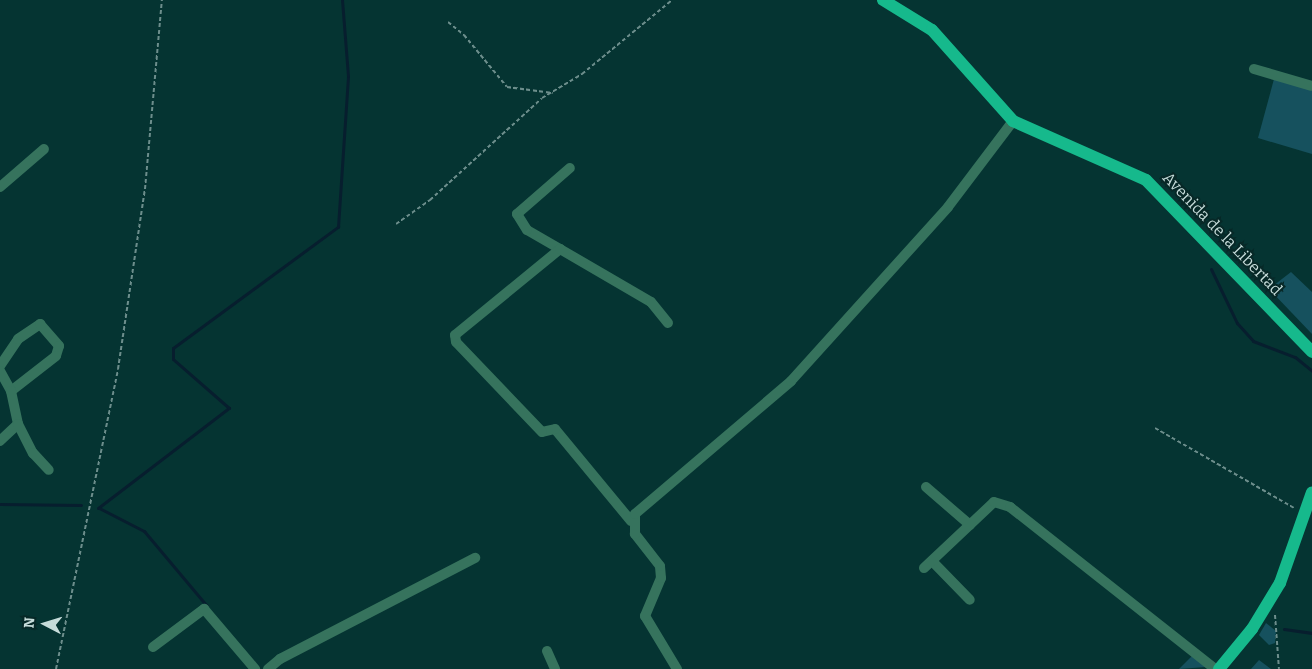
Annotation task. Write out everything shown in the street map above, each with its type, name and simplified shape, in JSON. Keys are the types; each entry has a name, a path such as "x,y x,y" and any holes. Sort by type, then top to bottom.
{"main road":[{"name":"Avenida de la Libertad","path":"883,0 932,30 1014,121 1146,180 1312,352"},
{"path":"1219,669 1271,600 1306,515 1312,492"}],"street":[{"path":"1254,69 1312,86"},
{"path":"632,521 643,505 791,381 948,207 1014,121"},
{"path":"0,187 44,149"},
{"path":"570,168 517,214 527,230 651,302 668,323"},
{"path":"560,249 455,334 456,342 542,432 555,429 632,521 660,566 661,578 645,616 677,669"},
{"path":"0,366 18,339 40,324 59,346 56,356 11,391"},
{"path":"0,371 11,391 18,424 33,454 49,470"},
{"path":"0,441 18,424"},
{"path":"926,487 970,525"},
{"path":"970,600 928,564 994,502 1010,507 1215,669"},
{"path":"268,669 280,659 476,558"},
{"path":"153,647 204,608 255,669"},
{"path":"547,651 555,669"}],"path":[{"path":"56,669 118,369 146,180 162,0"},
{"path":"396,224 430,200 542,98 555,93 672,0"},
{"path":"448,22 507,86 555,93"},
{"path":"1155,428 1306,515"},
{"path":"1271,600 1279,630 1279,669"}],"building":[{"path":"1274,79 1312,90 1312,154 1258,138"},
{"path":"1291,272 1312,292 1312,334 1269,289"},
{"path":"1266,623 1276,631 1275,643 1269,645 1259,635"},
{"path":"1193,655 1206,667 1179,669"},
{"path":"1259,660 1271,669 1251,669"}],"waterway":[{"path":"98,508 229,408 173,359 173,348 338,227 348,76 342,0"},
{"path":"1211,269 1237,323 1253,341 1295,357 1312,371"},
{"path":"0,504 81,505"},
{"path":"99,508 144,531 207,606"},
{"path":"1284,629 1312,633"}]}
